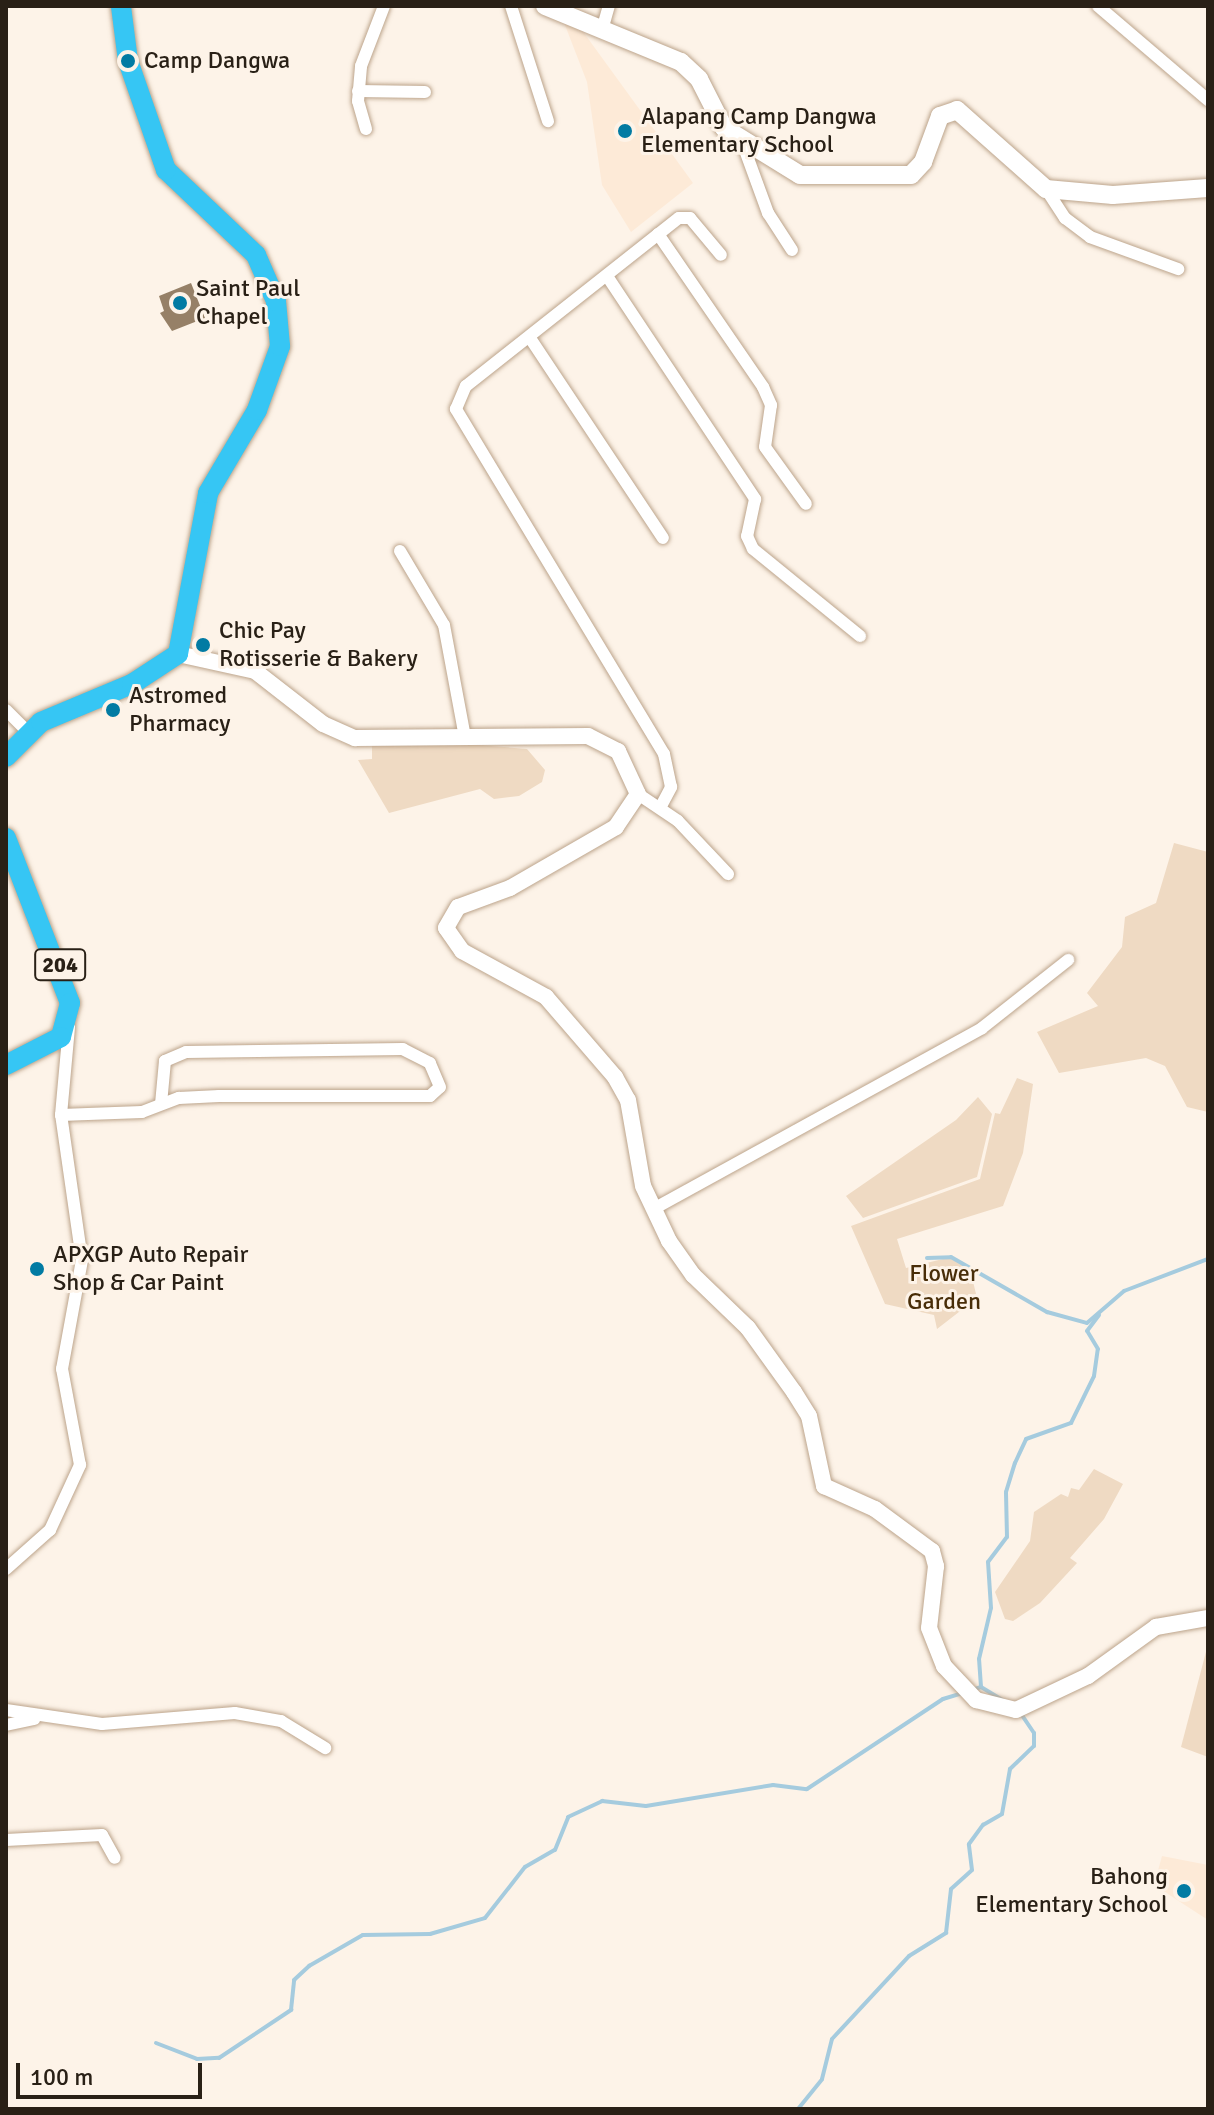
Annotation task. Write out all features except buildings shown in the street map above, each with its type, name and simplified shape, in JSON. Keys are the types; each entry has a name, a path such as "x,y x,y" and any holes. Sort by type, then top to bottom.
{"highway":[{"path":"6,757 27,731 132,684 178,654 192,607 203,507 273,373 281,320 256,255 166,170 128,61 121,6"},
{"name":"204","path":"6,838 68,987 68,1021"},
{"path":"6,1065 61,1037 68,1021"}],"main road":[{"path":"545,6 681,62 699,79 717,120 742,142 800,175 896,178 921,167 936,121 957,110 1046,189 1113,195 1208,188"}],"street":[{"path":"366,129 358,91 366,41 384,6"},
{"path":"511,6 548,121"},
{"path":"602,30 609,6"},
{"path":"1098,6 1208,100"},
{"path":"358,91 425,92"},
{"path":"742,142 768,213 792,250"},
{"path":"1046,189 1065,218 1090,237 1178,269"},
{"path":"660,808 671,787 664,754 456,409 466,386 658,234 686,216 721,255"},
{"path":"658,234 763,387 771,405 765,447 806,504"},
{"path":"607,276 755,499 747,536 753,549 860,636"},
{"path":"530,338 663,538"},
{"path":"400,551 444,625 465,737"},
{"path":"178,654 255,671 323,724 355,738 603,740 618,751 638,794 660,808 728,874"},
{"path":"6,710 27,731"},
{"path":"638,794 599,840 510,888 458,907 446,928 462,951 546,997 599,1053 628,1100 634,1155 679,1258 748,1328 809,1416 824,1486 875,1509 932,1551 936,1566 929,1628 944,1666 976,1700 1021,1708 1088,1676 1156,1627 1208,1618"},
{"path":"655,1208 982,1028 1068,960"},
{"path":"6,1569 50,1530 80,1465 62,1369 82,1260 61,1115 68,1021"},
{"path":"61,1115 142,1112 161,1104 219,1096 417,1097 434,1095 440,1087 430,1063 403,1049 186,1052 165,1061 161,1104"},
{"path":"8,1718 102,1724 235,1713 281,1721 325,1748"},
{"path":"6,1840 102,1835 115,1858"}],"shaded area":[{"name":"Alapang Camp Dangwa Elementary School","path":"563,20 576,22 693,183 631,232 602,185 587,82"},
{"name":"Bahong Elementary School","path":"1162,1856 1208,1865 1208,1920 1154,1885"}],"green space":[{"path":"430,741 527,749 545,770 542,782 519,796 494,799 480,789 389,813 358,760 372,759 372,745"},
{"path":"1174,843 1208,852 1208,1112 1187,1107 1165,1066 1146,1058 1059,1073 1037,1032 1098,1006 1087,993 1122,947 1125,917 1156,903"},
{"name":"Flower Garden","path":"1017,1078 1033,1084 1023,1153 1003,1206 897,1239 906,1268 951,1257 970,1269 977,1298 937,1329 934,1315 885,1304 851,1226 980,1179 995,1113 1000,1114"},
{"path":"978,1097 992,1114 977,1177 863,1218 846,1196 956,1120"},
{"path":"1094,1469 1123,1484 1104,1519 1070,1558 1077,1563 1040,1603 1013,1621 1005,1619 995,1592 1030,1541 1034,1512 1061,1494 1068,1497 1071,1488 1079,1490"},
{"path":"1208,1649 1208,1757 1181,1747"}],"waterway":[{"path":"927,1258 951,1257 1047,1312 1087,1323 1124,1291 1208,1259"},
{"path":"972,1690 981,1687 979,1659 991,1608 988,1562 1007,1537 1006,1492 1015,1463 1026,1439 1071,1423 1094,1376 1098,1349 1087,1331 1099,1315"},
{"path":"981,1687 1003,1700"},
{"path":"156,2043 197,2059 219,2058 291,2010 294,1980 309,1966 363,1935 430,1934 485,1918 525,1867 555,1850 568,1817 602,1801 646,1806 773,1785 807,1789 943,1699 963,1693"},
{"path":"798,2109 822,2079 832,2039 909,1956 946,1933 951,1889 972,1870 969,1844 983,1825 1002,1814 1010,1769 1034,1746 1034,1733 1020,1712"}],"place":[{"name":"Camp Dangwa","path":"128,61"},
{"name":"Alapang Camp Dangwa Elementary School","path":"625,131"},
{"name":"Saint Paul Chapel","path":"180,303"},
{"name":"Chic Pay Rotisserie & Bakery","path":"203,645"},
{"name":"Astromed Pharmacy","path":"113,710"},
{"name":"APXGP Auto Repair Shop & Car Paint","path":"37,1269"},
{"name":"Bahong Elementary School","path":"1184,1891"}]}
